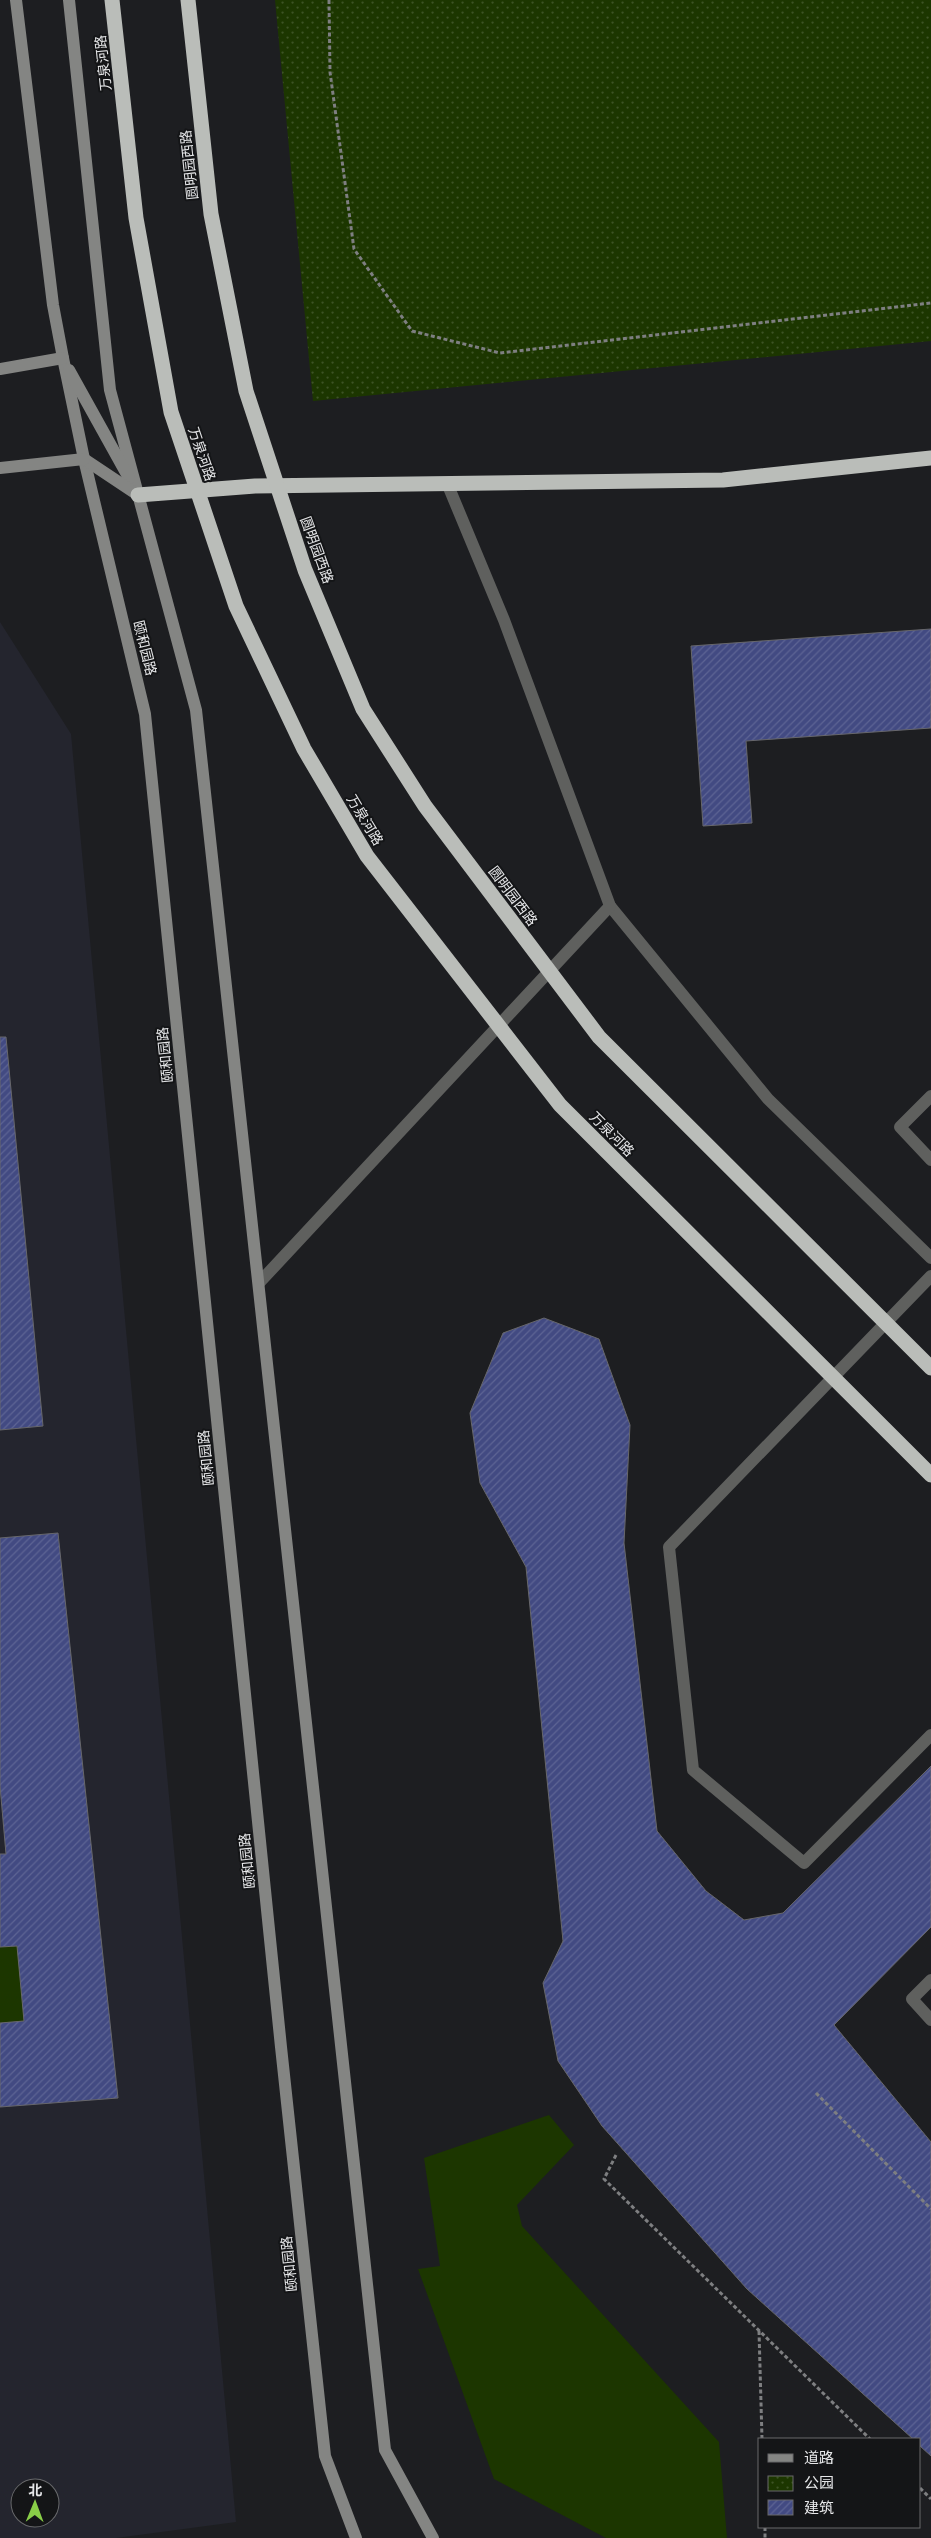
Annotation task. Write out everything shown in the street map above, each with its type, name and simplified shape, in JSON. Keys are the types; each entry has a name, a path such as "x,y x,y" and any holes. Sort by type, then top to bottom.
{"highway":[{"name":"万泉河路","path":"112,0 136,218 171,412 236,606 304,749 367,856 560,1105 931,1476"},
{"name":"圆明园西路","path":"188,0 211,214 246,391 305,570 363,709 425,806 599,1037 931,1368"},
{"path":"138,495 255,486 723,480 931,458"}],"main road":[{"path":"16,0 54,305 63,358 138,495"},
{"path":"69,0 110,390 196,710 385,2450 433,2538"},
{"path":"0,370 63,358"},
{"name":"颐和园路","path":"63,358 84,459 145,714 280,2047 325,2456 356,2538"},
{"path":"0,468 84,459 138,495"}],"lane":[{"path":"447,484 504,620 610,906 768,1099 931,1258"},
{"path":"259,1283 610,906"},
{"path":"931,1096 900,1127 931,1160"},
{"path":"931,1276 669,1547 693,1770 804,1863 931,1735"},
{"path":"931,1980 912,1999 931,2020"}],"path":[{"path":"329,0 330,72 354,249 412,331 500,353 931,303"},
{"path":"816,2094 931,2209"},
{"path":"616,2155 604,2179 869,2438"},
{"path":"759,2331 762,2438"},
{"path":"921,2489 931,2499"}],"shaded area":[{"path":"0,622 71,734 236,2522 116,2538 0,2538"}],"green space":[{"path":"275,0 931,0 931,341 313,401"},
{"path":"17,1946 24,2021 0,2023 0,1947"},
{"path":"549,2115 574,2145 517,2205 522,2226 719,2442 727,2538 606,2538 494,2479 418,2269 440,2266 424,2158"}],"building":[{"path":"931,629 931,728 746,741 752,823 703,826 691,646"},
{"path":"0,1037 6,1037 43,1426 0,1430"},
{"path":"544,1318 599,1339 630,1425 624,1543 657,1831 706,1891 744,1920 783,1913 931,1766 931,1927 834,2025 931,2142 931,2456 921,2447 921,2438 912,2438 747,2289 602,2126 558,2061 543,1983 563,1941 526,1567 480,1483 470,1413 503,1333"},
{"path":"58,1533 118,2098 0,2107 0,2023 24,2021 17,1946 0,1947 0,1854 6,1854 0,1786 0,1538"}]}
